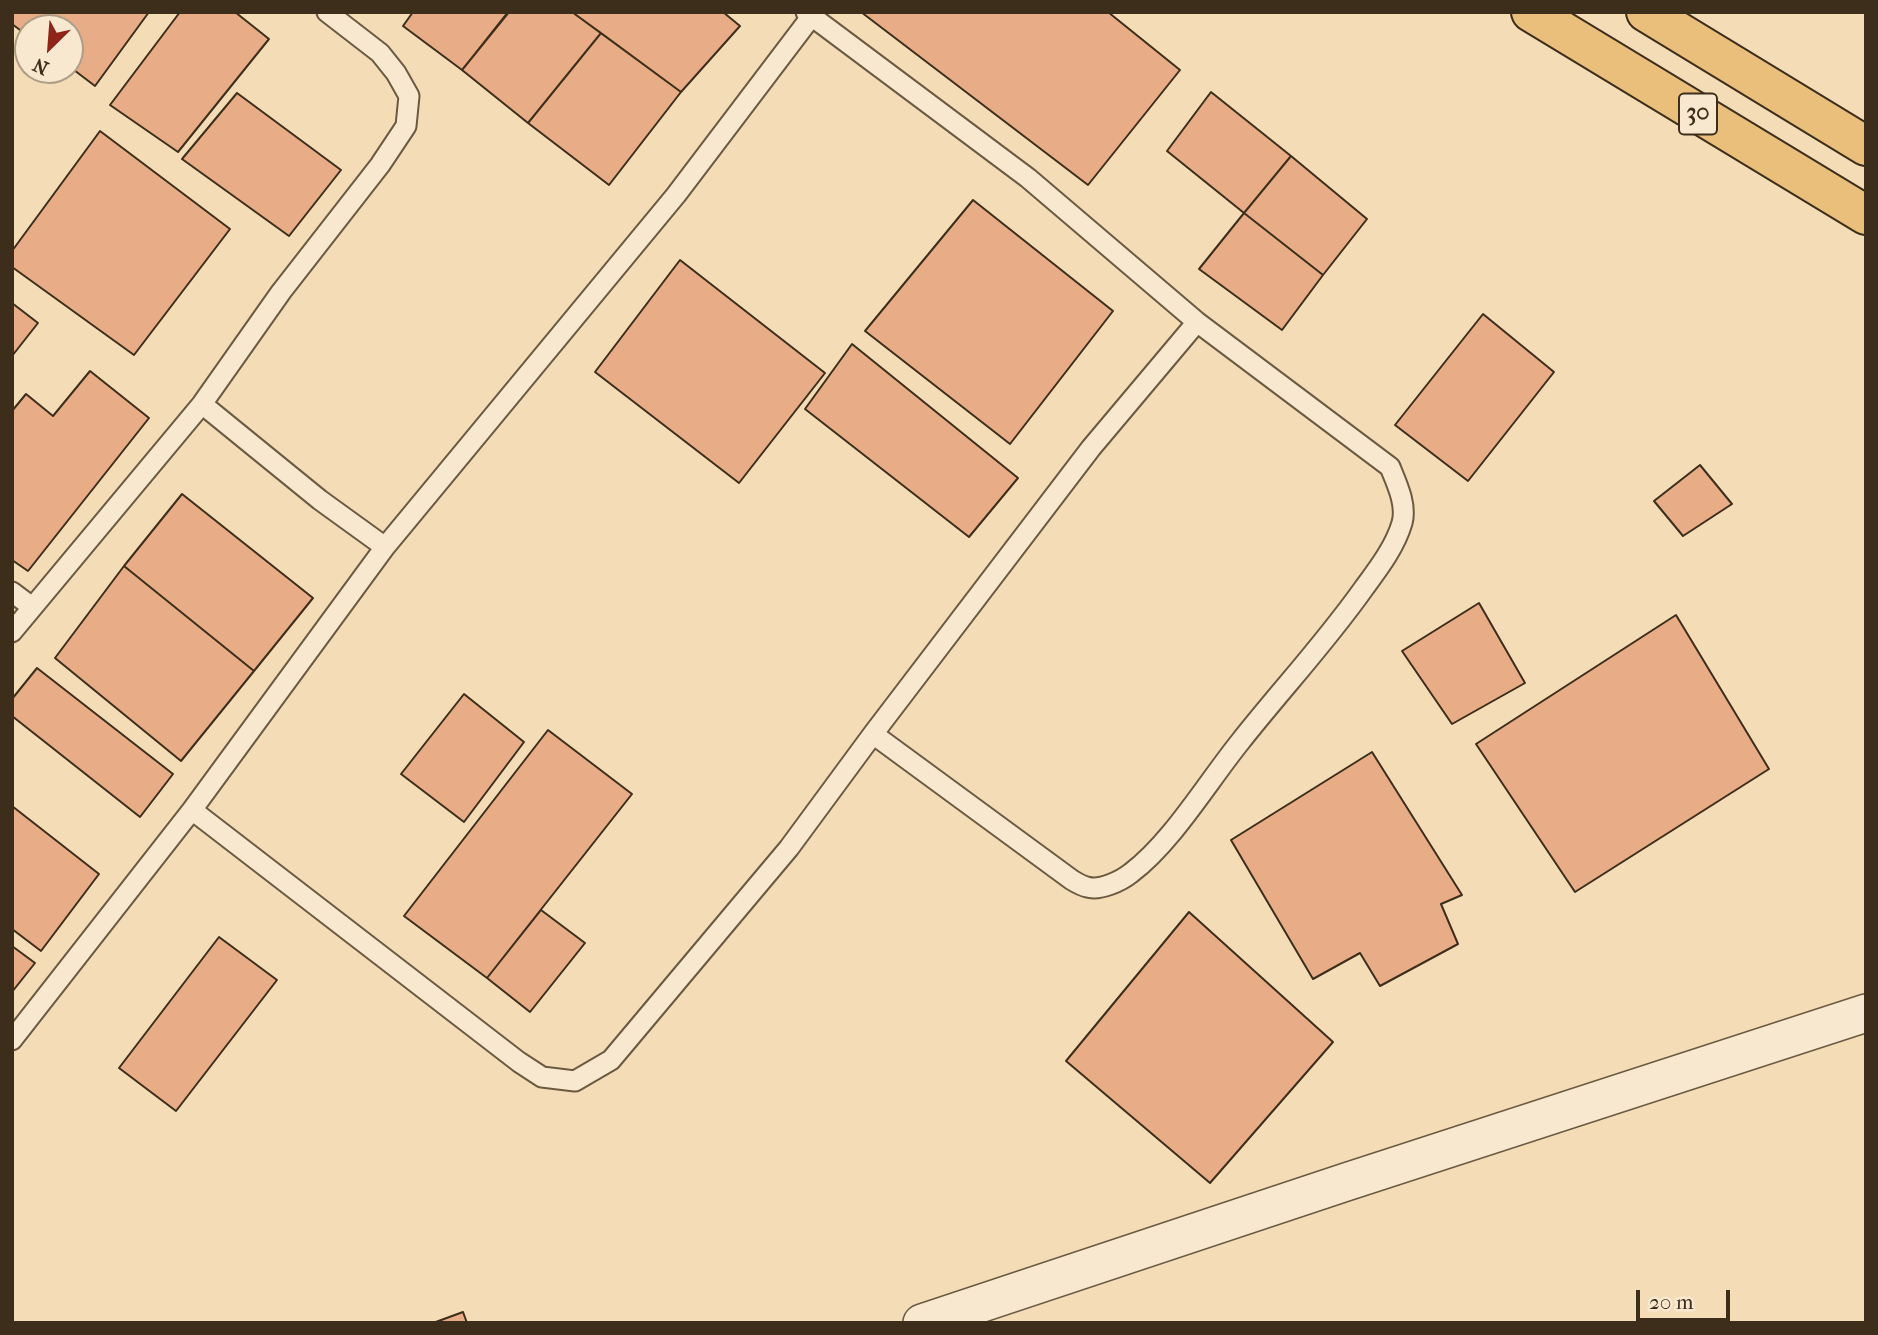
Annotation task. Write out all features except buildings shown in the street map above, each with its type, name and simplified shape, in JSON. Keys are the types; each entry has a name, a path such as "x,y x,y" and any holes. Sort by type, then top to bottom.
{"highway":[{"name":"30","path":"1531,12 1866,215"},
{"name":"30","path":"1646,12 1866,146"}],"street":[{"path":"922,1323 1866,1013"}],"lane":[{"path":"12,632 202,404 281,292 397,144 407,126 409,96 396,73 380,52 327,12"},
{"path":"12,1040 192,810 385,547 676,195 809,14 1028,178 1197,322 1390,467 1400,494 1403,521 1382,562 1347,612 1239,743 1169,835 1129,875 1100,887 1086,887 1072,880 873,734"},
{"path":"192,810 519,1062 542,1077 575,1081 611,1060 789,848 1091,448 1197,322"},
{"path":"202,404 320,500 385,547"},
{"path":"12,592 32,607"}]}
